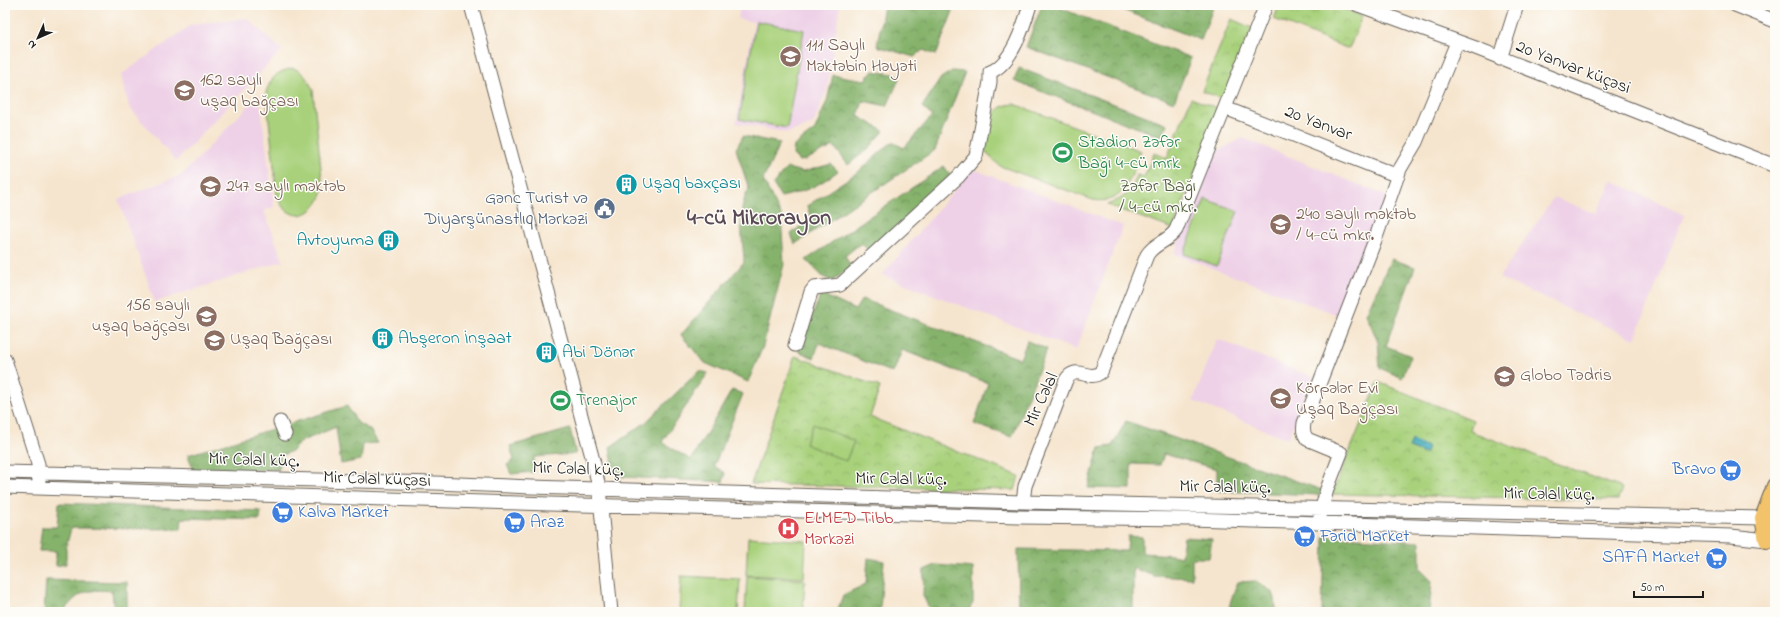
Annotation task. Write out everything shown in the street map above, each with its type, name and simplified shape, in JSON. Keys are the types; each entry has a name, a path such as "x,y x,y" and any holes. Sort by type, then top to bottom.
{"main road":[{"path":"1771,525 1775,486"}],"street":[{"path":"470,5 540,260 599,488 611,612"},
{"path":"795,345 811,292 814,288 840,285 953,182 976,156 990,82 990,72 1005,62 1023,27 1030,5"},
{"path":"1225,108 1266,5"},
{"name":"20 Yanvar küçəsi","path":"1358,5 1775,166"},
{"path":"1500,59 1517,5"},
{"path":"1735,5 1775,21"},
{"path":"1318,524 1321,508 1341,453 1312,442 1304,434 1303,429 1366,265 1403,162 1416,142 1457,42"},
{"name":"20 Yanvar","path":"1225,108 1398,176"},
{"name":"Mir Cəlal","path":"1023,502 1025,486 1066,380 1072,374 1078,372 1091,376 1100,372 1150,250 1168,238 1176,230 1225,108"},
{"path":"5,360 35,453 39,473 39,488"},
{"path":"5,472 39,473"},
{"name":"Mir Cəlal küç.","path":"39,473 599,488 1023,502 1615,515 1771,525"},
{"name":"Mir Cəlal küçəsi","path":"5,487 581,505"},
{"name":"Mir Cəlal küç.","path":"581,505 1731,536 1771,525"},
{"path":"1614,532 1615,515"}],"shaded area":[{"name":"111 Saylı Məktəbin Həyəti","path":"740,5 840,5 827,89 813,124 788,133 736,123 754,22 738,19"},
{"name":"162 saylı uşaq bağçası","path":"247,18 282,50 176,161 129,107 121,75 191,25"},
{"name":"247 saylı məktəb","path":"259,95 274,207 264,211 283,261 155,302 118,199 182,175"},
{"name":"240 saylı məktəb / 4-cü mkr.","path":"1243,138 1387,196 1341,316 1174,254 1211,154"},
{"path":"973,169 1123,226 1076,350 882,275"},
{"path":"1611,180 1684,215 1635,339 1499,278 1554,197 1596,214"},
{"path":"1217,339 1313,377 1288,439 1193,401"}],"green space":[{"path":"884,5 913,11 916,5 938,5 953,11 936,55 923,50 914,57 877,46"},
{"path":"1042,5 1052,5 1191,58 1174,102 1026,47"},
{"path":"1110,5 1173,5 1186,10 1188,5 1214,5 1201,40"},
{"path":"1279,5 1334,5 1362,16 1349,49 1274,19"},
{"path":"1231,19 1252,28 1223,99 1202,91"},
{"path":"756,21 804,30 787,128 739,119"},
{"path":"293,68 303,74 313,90 323,189 318,203 313,208 308,212 296,215 289,212 282,206 277,195 266,92 273,78 283,71"},
{"path":"1019,68 1167,124 1162,137 1014,81"},
{"path":"872,71 893,74 900,77 887,106 863,101 858,116 884,131 869,148 848,165 834,146 805,160 799,161 793,155 794,146 815,130 827,101 833,75 865,80"},
{"path":"952,71 965,72 935,150 795,244 791,234 811,218 807,206 858,172 892,142 904,148 932,116 922,107 941,78"},
{"name":"Zəfər Bağı / 4-cü mkr.","path":"1191,98 1220,109 1173,229 1107,205 1123,197 1130,191 1137,175 1144,177 1154,153 1167,158"},
{"name":"Stadion Zəfər Bağı 4-cü mrk","path":"1014,104 1141,151 1126,187 1113,198 1104,201 1093,200 1000,166 987,154 983,146 988,122 993,114 1001,107"},
{"path":"743,136 780,143 763,180 781,215 784,264 763,346 748,382 705,363 681,335 744,262 741,215 745,197 749,189 736,149"},
{"path":"831,164 838,171 824,181 798,193 781,197 773,184 787,168 803,172"},
{"path":"944,166 950,175 903,224 869,251 861,243 845,256 851,267 832,281 823,277 806,260"},
{"path":"1205,199 1238,211 1217,266 1184,254"},
{"path":"1391,259 1415,267 1386,346 1411,356 1402,378 1380,368 1378,342 1366,314"},
{"path":"821,294 855,310 862,299 1020,359 1027,341 1047,349 1012,437 974,424 988,383 902,350 893,373 819,343 814,358 798,351"},
{"path":"795,356 880,387 870,417 1019,476 1015,490 751,484"},
{"path":"699,371 708,373 662,442 691,460 732,390 743,394 714,466 725,473 723,482 622,477 620,471 614,470 610,447 645,423"},
{"path":"1378,382 1473,420 1470,431 1622,488 1618,500 1332,494"},
{"path":"347,406 358,423 370,430 378,443 363,444 361,460 341,464 336,427 300,442 292,451 282,455 279,469 194,472 188,455"},
{"path":"1126,421 1322,490 1320,495 1217,491 1217,469 1164,454 1160,465 1131,464 1131,489 1088,488 1099,448 1112,446"},
{"path":"813,424 854,441 846,461 805,444"},
{"path":"570,429 576,454 534,457 534,472 511,474 507,465 514,460 510,446"},
{"path":"59,503 261,511 260,520 182,518 181,529 71,528 66,548 66,564 56,566 56,551 39,551 42,527 57,527"},
{"path":"1128,536 1142,537 1142,553 1181,557 1184,537 1212,539 1209,558 1192,558 1192,578 1154,576 1133,568 1133,612 1019,612 1018,549 1127,551"},
{"path":"1324,536 1420,542 1420,569 1432,581 1429,612 1322,612"},
{"path":"748,537 806,541 804,578 746,575"},
{"path":"868,558 884,561 880,608 877,612 837,612 843,595 866,584"},
{"path":"936,565 973,568 973,603 969,610 930,610 923,596 924,570"},
{"path":"681,576 740,579 738,612 679,612"},
{"path":"747,576 805,580 803,612 745,612"},
{"path":"46,580 127,582 127,612 114,612 112,591 96,590 79,596 63,612 44,612"},
{"path":"1256,581 1272,592 1277,610 1274,612 1228,612 1238,582"}],"water":[{"path":"1412,440 1428,447 1425,454 1409,448"}],"place":[{"name":"111 Saylı Məktəbin Həyəti","path":"790,56"},
{"name":"162 saylı uşaq bağçası","path":"184,91"},
{"name":"Stadion Zəfər Bağı 4-cü mrk","path":"1063,153"},
{"name":"Uşaq baxçası","path":"627,184"},
{"name":"247 saylı məktəb","path":"210,187"},
{"name":"Gənc Turist və Diyarşünastlıq Mərkəzi","path":"604,209"},
{"name":"240 saylı məktəb / 4-cü mkr.","path":"1280,225"},
{"name":"Avtoyuma","path":"389,241"},
{"name":"156 saylı uşaq bağçası","path":"206,316"},
{"name":"Abşeron İnşaat","path":"383,339"},
{"name":"Uşaq Bağçası","path":"215,340"},
{"name":"Abi Dönər","path":"547,353"},
{"name":"Globo Tədris","path":"1505,376"},
{"name":"Körpələr Evi Uşaq Bağçası","path":"1281,399"},
{"name":"Trenajor","path":"561,401"},
{"name":"Bravo","path":"1731,470"},
{"name":"Kalva Market","path":"283,513"},
{"name":"Araz","path":"514,523"},
{"name":"ELMED Tibb Mərkəzi","path":"788,529"},
{"name":"Fərid Market","path":"1305,537"},
{"name":"SAFA Market","path":"1716,558"}],"district":[{"name":"4-cü Mikrorayon","path":"759,219"}]}
